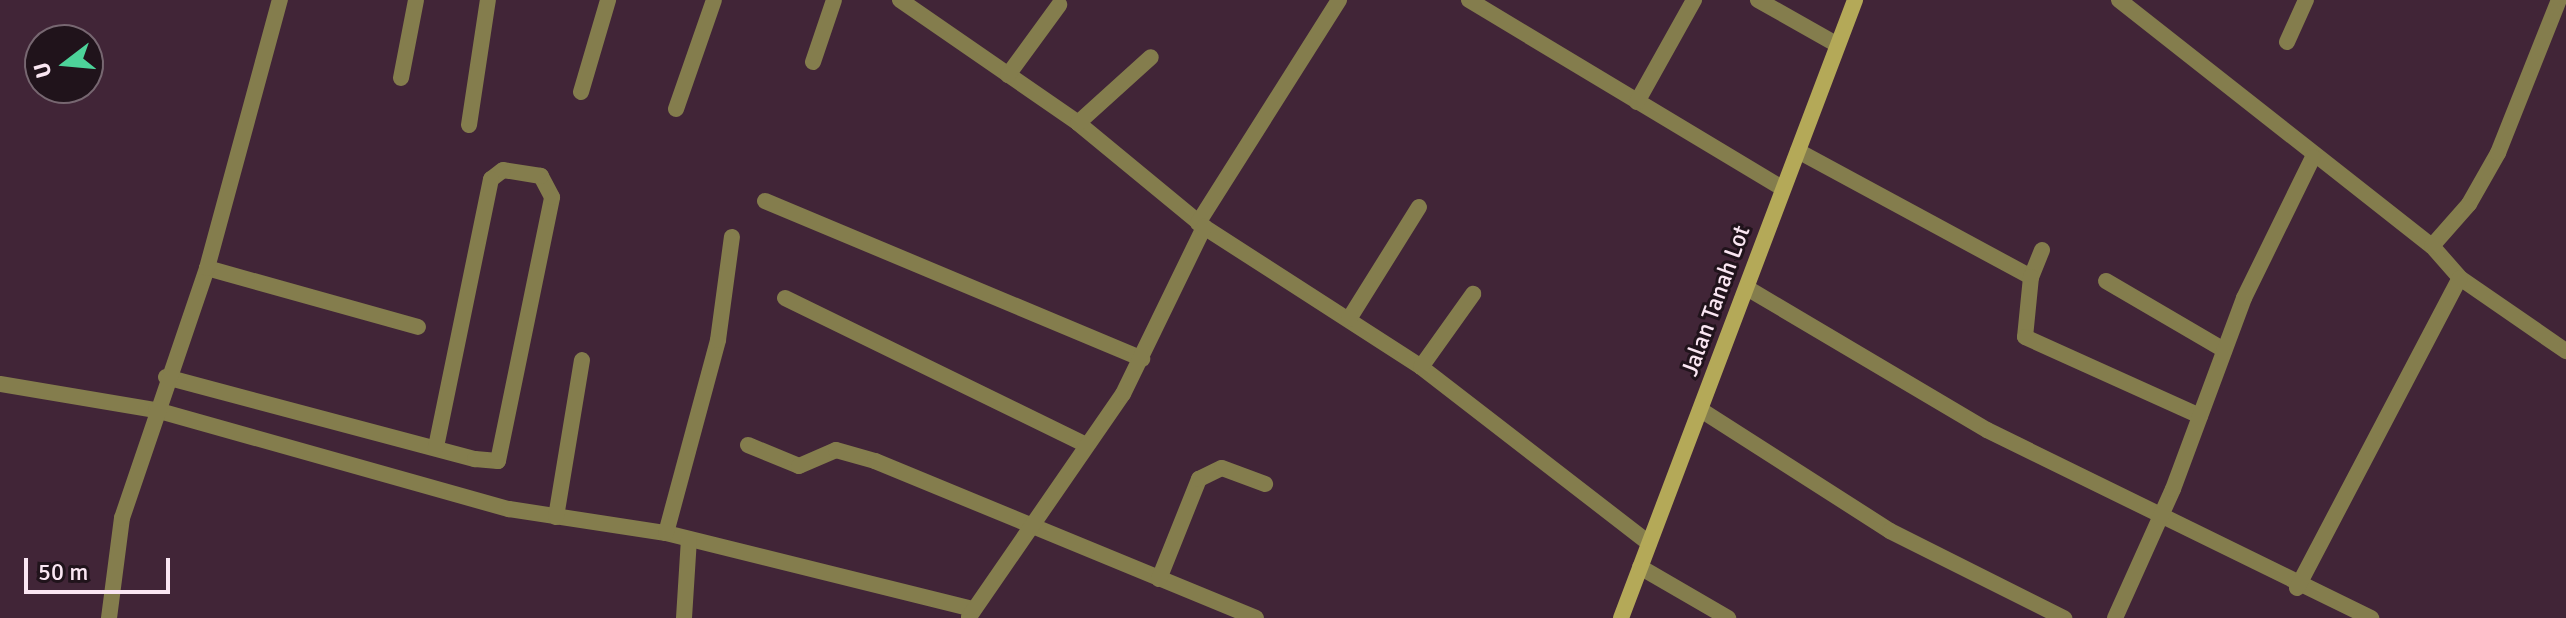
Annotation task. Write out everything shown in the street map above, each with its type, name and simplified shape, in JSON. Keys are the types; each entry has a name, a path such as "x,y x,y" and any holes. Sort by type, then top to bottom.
{"main road":[{"name":"Jalan Tanah Lot","path":"1621,618 1855,0"}],"street":[{"path":"109,618 122,518 166,377 207,268 280,0"},
{"path":"401,78 416,0"},
{"path":"469,125 488,0"},
{"path":"581,92 608,0"},
{"path":"676,109 714,0"},
{"path":"813,62 834,0"},
{"path":"0,384 156,410 556,517 666,533 970,614 1025,527 1086,445 1142,359 1201,225 1339,0"},
{"path":"1469,0 1782,188"},
{"path":"1637,102 1694,0"},
{"path":"1758,0 1836,44"},
{"path":"2119,0 2313,157 2432,246 2460,278 2566,351"},
{"path":"2287,42 2306,0"},
{"path":"2432,246 2469,204 2498,153 2559,0"},
{"path":"907,2 1078,123 1201,225 1421,367 1649,543"},
{"path":"1008,75 1059,5"},
{"path":"1078,123 1151,57"},
{"path":"1798,151 2031,277"},
{"path":"2115,618 2160,520 2224,350 2313,157"},
{"path":"166,377 487,461 503,455 552,197 541,176 503,170 491,179 436,447"},
{"path":"765,201 1142,359"},
{"path":"1349,319 1419,207"},
{"path":"666,533 718,340 732,237"},
{"path":"2042,250 2031,277 2025,337 2200,416"},
{"path":"207,268 418,327"},
{"path":"2297,588 2460,278"},
{"path":"2106,281 2224,350"},
{"path":"1747,288 1987,430 2297,588 2371,618"},
{"path":"1421,367 1473,294"},
{"path":"785,298 1086,445"},
{"path":"556,517 582,360"},
{"path":"1701,410 1890,531 2064,618"},
{"path":"748,445 799,466 842,450 1025,527 1256,618"},
{"path":"1159,579 1199,479 1222,468 1265,484"},
{"path":"684,618 689,539"},
{"path":"1640,567 1728,618"}]}
